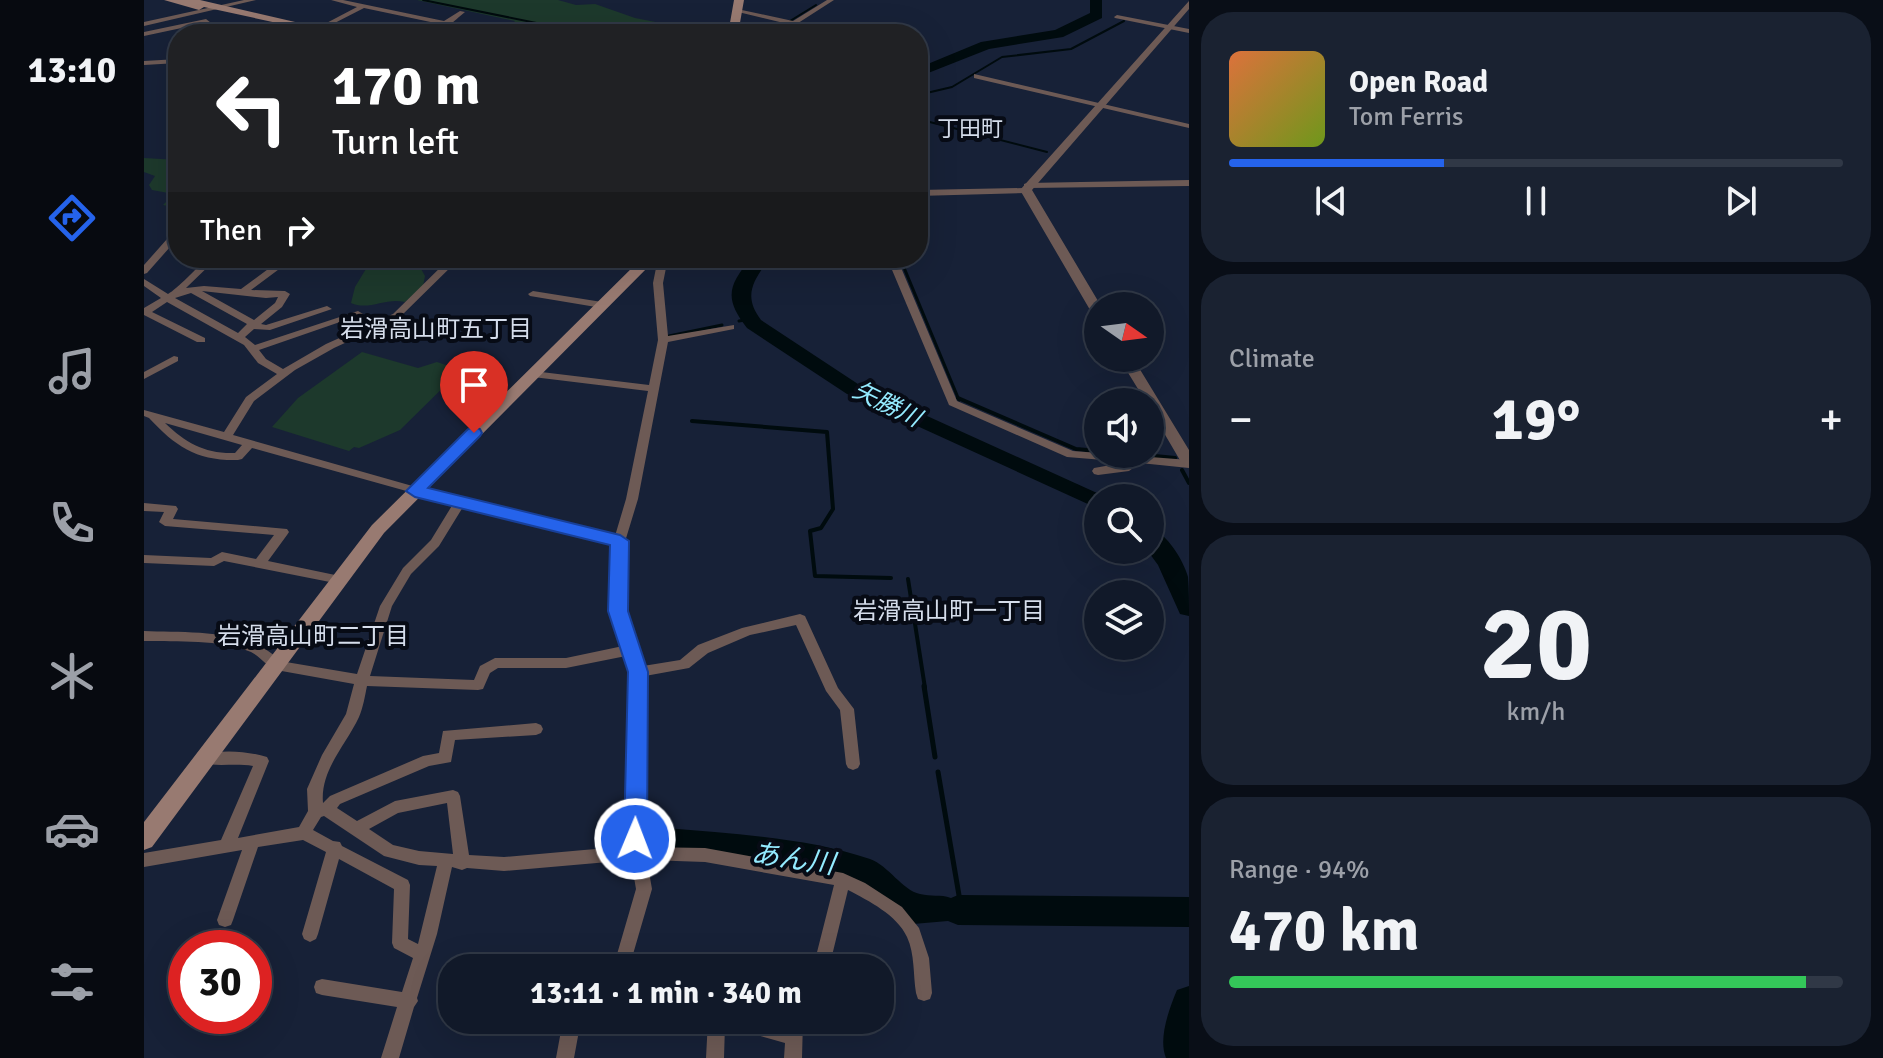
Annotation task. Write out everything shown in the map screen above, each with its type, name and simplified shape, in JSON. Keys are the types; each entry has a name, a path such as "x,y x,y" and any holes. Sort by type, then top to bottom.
{"main road":[{"path":"169,0 215,8"},
{"path":"187,0 282,24"},
{"path":"144,840 378,529 640,268"}],"street":[{"path":"145,23 253,0"},
{"path":"334,0 447,24 462,12"},
{"path":"738,5 793,23 831,0"},
{"path":"1027,188 1189,4"},
{"path":"330,24 364,6"},
{"path":"1117,17 1189,31"},
{"path":"156,21 165,30"},
{"path":"144,34 168,29"},
{"path":"144,63 168,62"},
{"path":"977,76 1189,126"},
{"path":"928,193 1189,183"},
{"path":"1027,188 1087,292"},
{"path":"144,271 168,243"},
{"path":"178,292 204,268"},
{"path":"245,290 275,268"},
{"path":"227,436 250,399 330,346 396,316 445,268"},
{"path":"625,954 644,889 635,839 638,672 618,611 620,541 632,499 663,340 658,283 661,268"},
{"path":"896,268 953,403 1071,454 1084,455"},
{"path":"144,282 256,348 262,361 284,374"},
{"path":"144,312 178,292 191,289 220,286 285,294 279,305 251,324 239,337"},
{"path":"191,289 251,324 267,328 327,309"},
{"path":"533,294 602,305"},
{"path":"144,312 201,340"},
{"path":"256,348 358,314"},
{"path":"663,340 731,327"},
{"path":"144,376 174,359"},
{"path":"1135,372 1189,461"},
{"path":"533,374 653,389"},
{"path":"148,414 415,491 620,541"},
{"path":"148,414 196,453 238,456 250,443"},
{"path":"1164,461 1189,461"},
{"path":"1098,471 1121,468"},
{"path":"460,502 435,543 407,571 386,606 350,724 327,759 314,789 321,810 358,828 389,851 454,862 504,864 639,853 705,855 843,880 880,902 909,926 917,946 924,993"},
{"path":"144,507 172,509 165,522 283,532 259,564"},
{"path":"144,559 214,562 222,556 340,580"},
{"path":"638,672 684,664 703,649 747,631 800,619 833,691 847,709 853,764"},
{"path":"144,636 241,643 272,657 276,665 362,681 478,685 485,670 495,663 566,663 630,650"},
{"path":"304,833 321,810 335,800 428,760 446,758 448,735 536,729"},
{"path":"206,759 236,757 262,761 227,845"},
{"path":"358,828 395,807 453,796 454,862 390,1058"},
{"path":"144,860 304,833 335,847 374,873 402,885 400,943 423,955"},
{"path":"225,920 253,841"},
{"path":"310,934 335,847"},
{"path":"824,954 843,880"},
{"path":"322,987 410,1001"},
{"path":"565,1058 569,1034"},
{"path":"715,1058 716,1034"},
{"path":"793,1058 794,1034"}],"green space":[{"path":"417,0 558,0 576,5 595,4 635,18 666,24 512,24 515,21"},
{"path":"144,158 168,159 168,193 152,190 149,185 155,176 144,172"},
{"path":"367,268 421,268 425,276 423,286 405,302 364,306 351,303 355,287"},
{"path":"362,352 418,368 437,362 461,370 400,430 359,448 349,451 272,427 298,398"}],"waterway":[{"path":"423,0 542,24"},
{"name":"矢勝川","path":"928,69 986,45 1058,34 1097,15 1096,0"},
{"path":"790,21 816,5"},
{"path":"928,93 952,87 1002,57 1071,49 1124,21"},
{"path":"928,122 1047,152"},
{"name":"矢勝川","path":"753,268 743,283 740,298 754,324 854,390 1084,494"},
{"path":"904,268 958,398"},
{"path":"739,321 750,319"},
{"path":"669,336 722,325"},
{"path":"958,398 1084,450"},
{"path":"692,421 827,432 833,509 821,528 810,531 815,576 891,578"},
{"path":"1164,457 1175,458"},
{"path":"1182,470 1189,483"},
{"name":"矢勝川","path":"1164,555 1189,607"},
{"path":"908,579 925,688"},
{"path":"924,686 935,757"},
{"name":"あん川","path":"938,772 961,907 1098,911"},
{"name":"あん川","path":"647,817 656,840 734,847 835,863 867,872 913,909 941,909"},
{"name":"あん川","path":"958,910 1102,911"},
{"name":"あん川","path":"1112,911 1189,914"},
{"name":"あん川","path":"1113,911 1189,912"},
{"name":"あん川","path":"1186,1044 1180,1044 1189,1000"},
{"name":"あん川","path":"1179,1048 1189,1002"}],"district":[{"name":"丁田町","path":"970,128"},
{"name":"岩滑高山町五丁目","path":"436,329"},
{"name":"岩滑高山町一丁目","path":"949,611"},
{"name":"岩滑高山町二丁目","path":"313,636"}],"route":[{"path":"474,433 415,491 620,541 618,611 638,672 635,839"}]}
